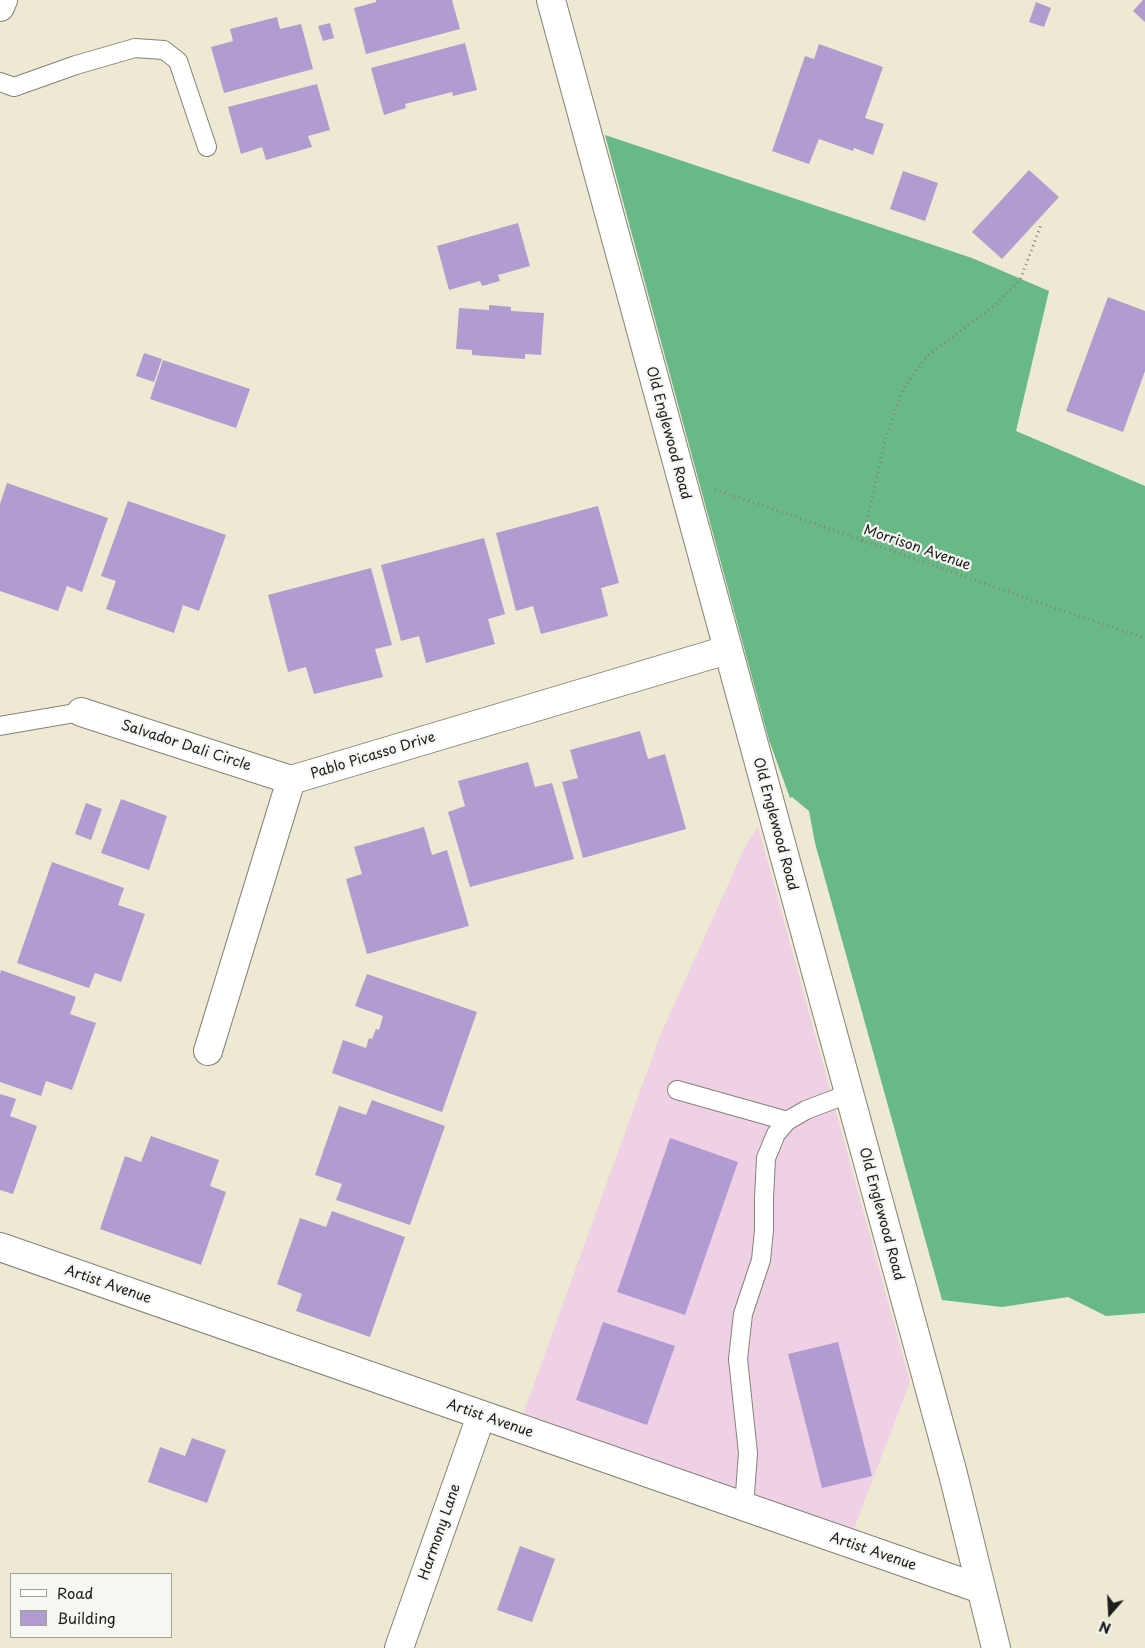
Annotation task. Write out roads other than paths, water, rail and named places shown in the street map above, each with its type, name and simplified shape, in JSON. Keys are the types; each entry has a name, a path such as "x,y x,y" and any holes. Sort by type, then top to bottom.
{"street":[{"path":"0,7 3,0"},
{"name":"Old Englewood Road","path":"551,0 953,1474 996,1648"},
{"name":"Pablo Picasso Drive","path":"291,780 727,650"},
{"name":"Salvador Dali Circle","path":"81,712 291,780"},
{"path":"208,1051 291,780"},
{"name":"Artist Avenue","path":"0,1247 981,1590"},
{"name":"Harmony Lane","path":"399,1648 481,1416"}],"lane":[{"path":"0,82 14,86 76,65 136,48 164,50 178,61 207,147"},
{"path":"0,726 81,712"},
{"path":"677,1090 787,1121"},
{"path":"744,1507 748,1453 738,1360 743,1314 760,1260 764,1230 766,1158 776,1134 787,1121 806,1110 848,1094"}]}
